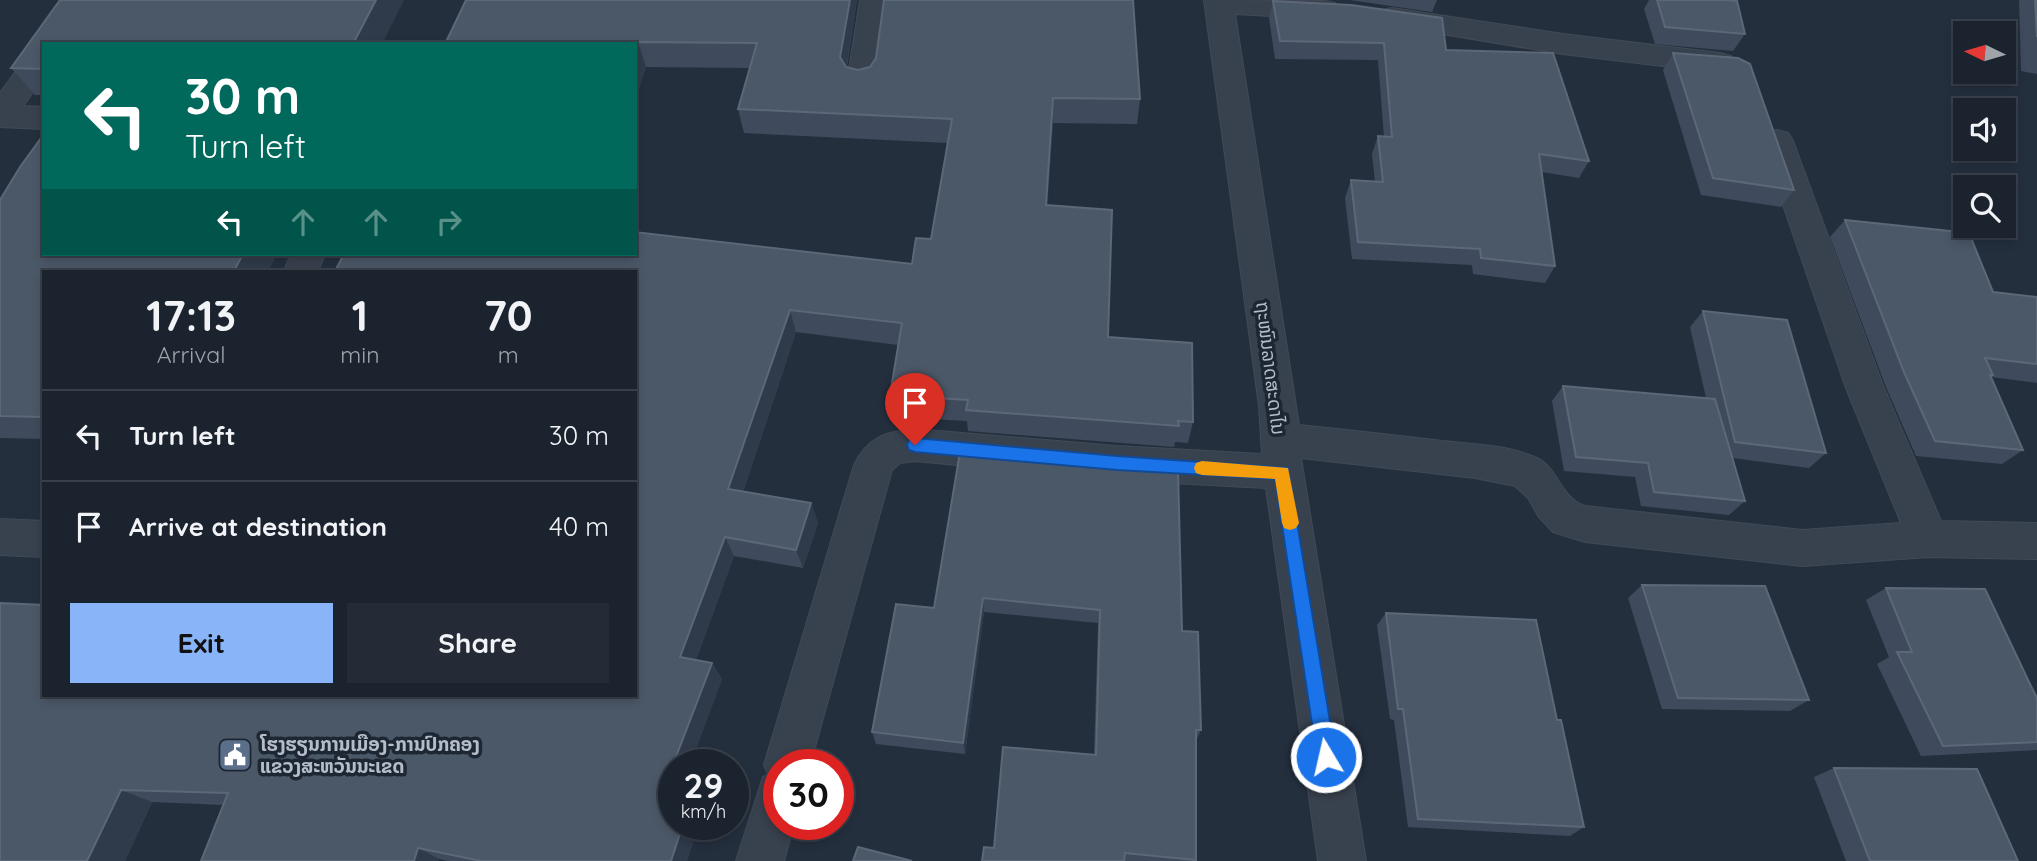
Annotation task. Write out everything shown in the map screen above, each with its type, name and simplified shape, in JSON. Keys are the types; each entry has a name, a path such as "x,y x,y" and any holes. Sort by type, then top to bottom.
{"street":[{"path":"862,82 874,0"},
{"path":"1219,2 1346,10 1656,57 1733,64 1753,74"},
{"name":"ຖະໜົນລາດສະດາໄນ","path":"1219,2 1281,456 1342,861"},
{"path":"0,116 42,58"},
{"path":"0,116 42,118"},
{"path":"1768,116 1865,388 1928,539"},
{"path":"792,749 874,465 881,453 894,447 915,445 1117,463 1281,456 1475,461 1526,471 1542,486 1553,505 1567,519 1585,524 1802,548 1928,539 2037,541"},
{"path":"0,537 42,539"},
{"path":"760,861 766,840"}],"building":[{"path":"60,0 376,0 354,42 42,42 42,69 11,68"},
{"path":"466,0 850,0 840,57 846,67 858,70 870,67 876,58 884,0 1133,0 1140,99 1053,98 1046,205 1112,210 1108,337 1192,343 1193,422 1178,421 1179,426 966,410 968,400 890,395 902,323 790,310 728,489 811,503 796,550 725,537 680,657 712,663 679,749 658,749 658,840 678,840 671,861 481,861 418,848 414,861 201,861 228,793 121,790 87,861 0,861 0,603 42,605 42,697 637,697 637,270 336,270 343,256 637,256 637,232 912,264 916,238 931,239 952,119 738,109 757,43 638,42 637,45 637,42 446,42"},
{"path":"1657,0 1737,1 1745,34 1665,27"},
{"path":"2035,0 2037,0 2037,37"},
{"path":"1273,1 1351,5 1442,18 1446,50 1553,53 1589,161 1539,154 1555,266 1481,258 1480,249 1358,242 1351,180 1383,182 1378,136 1392,137 1384,43 1280,41"},
{"path":"1673,53 1738,58 1750,64 1794,190 1713,178"},
{"path":"42,137 42,256 242,256 235,270 42,270 42,417 0,416 0,200"},
{"path":"1845,220 1953,231 1953,238 1971,238 1993,292 2037,297 2037,364 1985,358 2023,450 1935,441 1904,372"},
{"path":"1703,311 1787,320 1826,453 1735,442"},
{"path":"1563,386 1715,399 1745,501 1654,492 1648,463 1576,457"},
{"path":"960,452 1178,470 1182,631 1198,632 1201,730 1196,730 1196,860 1125,853 1124,861 982,861 984,847 994,848 1003,747 1096,755 1100,610 983,598 963,743 872,732 896,604 934,608"},
{"path":"1642,585 1765,586 1809,700 1678,698"},
{"path":"1886,588 1985,589 2037,698 2037,742 1943,746 1897,652 1912,652"},
{"path":"1386,613 1536,620 1557,720 1561,720 1584,827 1418,819 1403,709 1398,709"},
{"path":"1834,768 1977,769 2018,861 1870,861"},
{"path":"858,847 912,861 853,861"}],"slow traffic":[{"path":"1202,468 1283,472 1290,523"}],"place":[{"name":"ໂຮງຮຽນການເມືອງ-ການປົກຄອງ ແຂວງສະຫວັນນະເຂດ","path":"235,755"}],"route":[{"path":"915,445 1117,463 1283,472 1326,757"}]}
